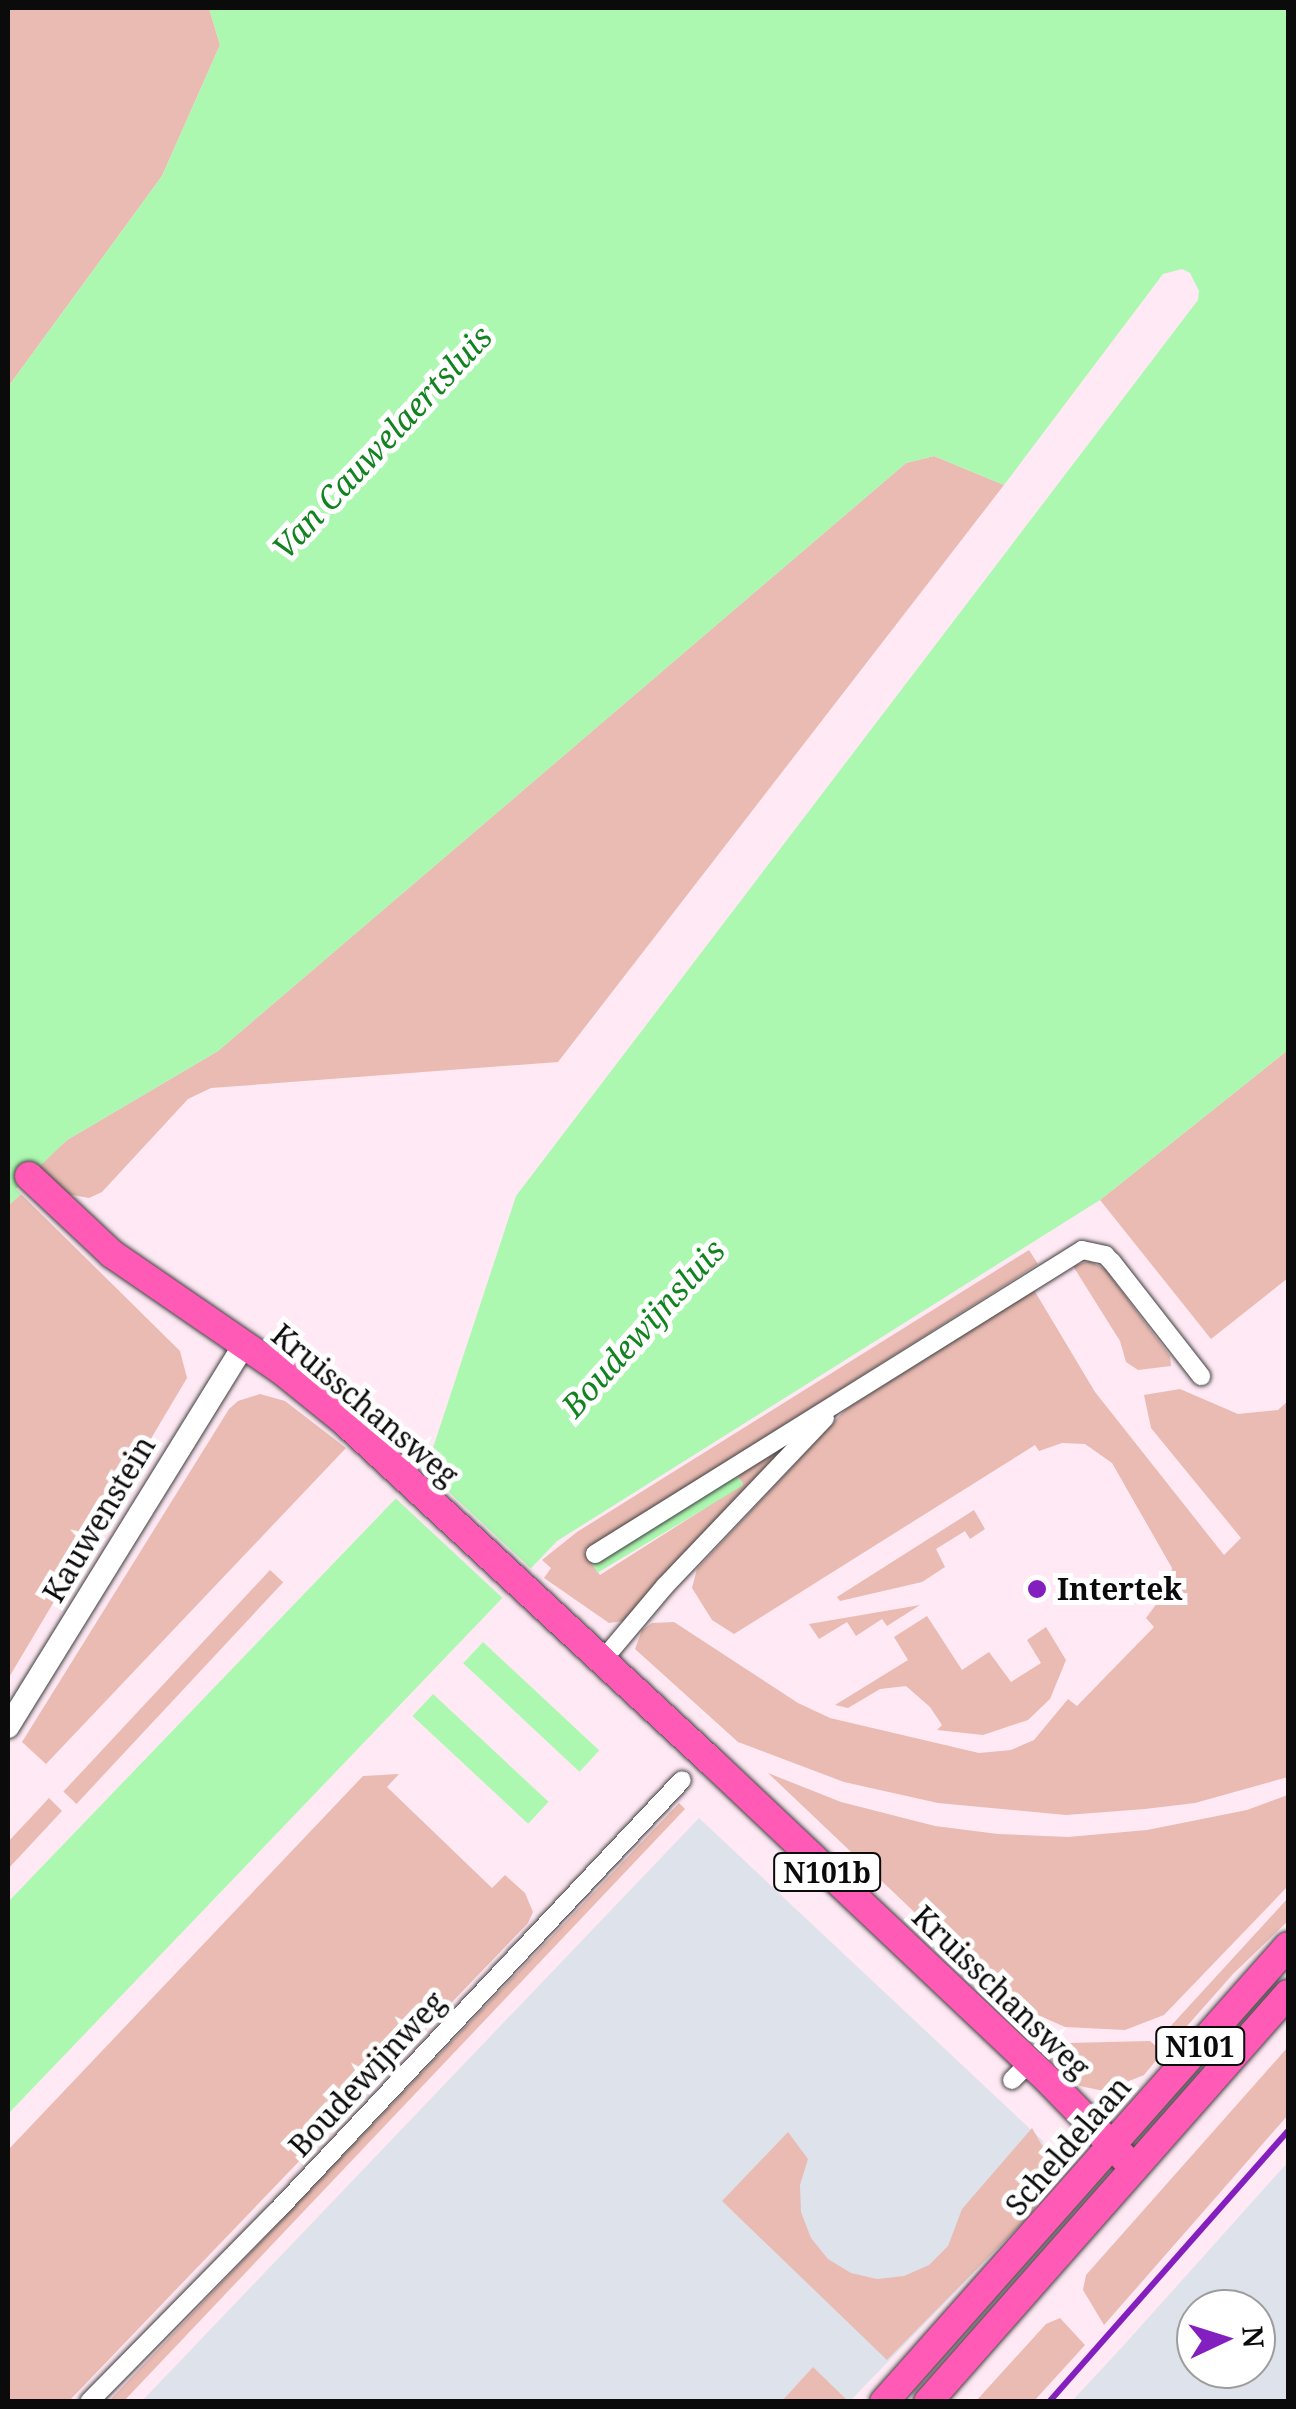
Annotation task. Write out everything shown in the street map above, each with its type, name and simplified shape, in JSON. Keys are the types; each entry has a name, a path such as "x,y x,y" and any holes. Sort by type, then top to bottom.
{"main road":[{"name":"Kruisschansweg","path":"29,1176 122,1261 318,1399 380,1454 601,1662 1021,2072 1134,2168"},
{"name":"Scheldelaan","path":"884,2402 1288,1946"},
{"name":"N101","path":"928,2402 1288,1994"}],"street":[{"path":"595,1554 1082,1250 1104,1255 1112,1262 1201,1376"},
{"name":"Kauwenstein","path":"8,1727 244,1345"},
{"path":"601,1662 664,1586 842,1400"},
{"name":"Boudewijnweg","path":"89,2402 277,2211 682,1780"},
{"name":"Scheldelaan","path":"1016,2254 1040,2275"}],"shaded area":[{"path":"8,8 209,8 220,45 162,176 8,387"},
{"path":"934,456 1004,485 558,1062 211,1088 188,1099 102,1192 89,1198 67,1194 38,1167 67,1140 218,1051 906,463"},
{"path":"1288,1050 1288,1278 1211,1339 1100,1200"},
{"path":"21,1194 180,1351 187,1378 8,1679 8,1206"},
{"path":"1029,1250 1038,1264 584,1552 600,1575 743,1484 737,1475 775,1451 777,1456 623,1621 609,1623 544,1578 551,1568 542,1560 577,1532"},
{"path":"1089,1261 1105,1269 1170,1356 1171,1366 1138,1370 1126,1362 1120,1341 1073,1266"},
{"path":"1034,1290 1095,1392 1224,1555 1241,1538 1151,1428 1144,1395 1180,1389 1238,1414 1278,1410 1288,1401 1288,1777 1195,1803 1066,1815 938,1803 844,1782 738,1742 635,1649 642,1630 652,1623 674,1622 798,1703 830,1718 979,1753 1011,1750 1034,1740 1068,1699 1077,1706 1154,1627 1146,1618 1169,1587 1172,1568 1112,1463 1085,1444 1062,1443 1039,1451 1035,1445 734,1634 712,1620 692,1588 697,1569 846,1409"},
{"path":"260,1394 285,1401 346,1448 46,1764 22,1742 229,1409 238,1401"},
{"path":"974,1510 985,1529 970,1539 965,1531 936,1549 945,1567 922,1582 840,1601 837,1597"},
{"path":"270,1570 283,1582 77,1804 63,1792"},
{"path":"920,1605 887,1626 882,1619 856,1636 847,1622 819,1639 809,1624"},
{"path":"927,1616 962,1670 989,1652 1011,1682 1041,1663 1027,1640 1046,1627 1066,1660 1050,1699 1028,1720 983,1735 937,1730 942,1725 930,1707 906,1686 880,1689 848,1708 835,1705 908,1660 894,1637"},
{"path":"768,1773 841,1802 935,1826 1068,1837 1147,1830 1247,1810 1288,1795 1288,1886 1164,2015 1125,2030 1065,2027 1009,2002"},
{"path":"399,1774 387,1787 492,1888 505,1875 525,1893 533,1912 528,1923 69,2401 8,2401 8,2150 363,1776"},
{"path":"49,1798 62,1811 8,1869 8,1842"},
{"path":"679,1803 685,1809 124,2401 109,2401"},
{"path":"699,1818 1043,2141 1048,2183 1031,2214 850,2401 141,2402"},
{"path":"1288,1898 1288,1921 1233,1974 1172,2043 1168,2029"},
{"path":"1150,2041 1163,2052 1144,2075 1104,2091 1080,2086 1045,2055 1068,2043"},
{"path":"1288,2047 1288,2115 1104,2325 1083,2290 1086,2275"},
{"path":"1032,2128 1047,2154 1043,2194 1031,2214 887,2360 722,2201 788,2132 808,2159 800,2185 801,2212 811,2238 828,2259 851,2273 877,2279 904,2276 929,2265 948,2246 962,2209"},
{"path":"1288,2162 1288,2401 1072,2401 1123,2346"},
{"path":"1060,2318 1085,2345 1034,2401 976,2401 1046,2324"},
{"path":"813,2367 848,2401 782,2401"}],"water":[{"path":"209,8 1288,8 1288,1050 1100,1200 557,1541 8,2114 8,1902 427,1466 516,1196 1198,300 1199,291 1190,273 1182,269 1163,274 1004,485 934,456 906,463 218,1051 67,1140 16,1189 21,1194 8,1206 8,387 162,176 220,45"},
{"path":"737,1475 743,1485 597,1573 591,1563"},
{"path":"483,1642 599,1750 580,1772 463,1663"},
{"path":"433,1694 549,1802 528,1824 413,1716"}],"pier":[{"path":"420,1465 533,1570 505,1600 392,1495"}],"railway":[{"path":"1049,2402 1288,2131"}],"place":[{"name":"Intertek","path":"1037,1589"}],"water label":[{"name":"Van Cauwelaertsluis","path":"382,442"},
{"name":"Boudewijnsluis","path":"643,1328"}]}
